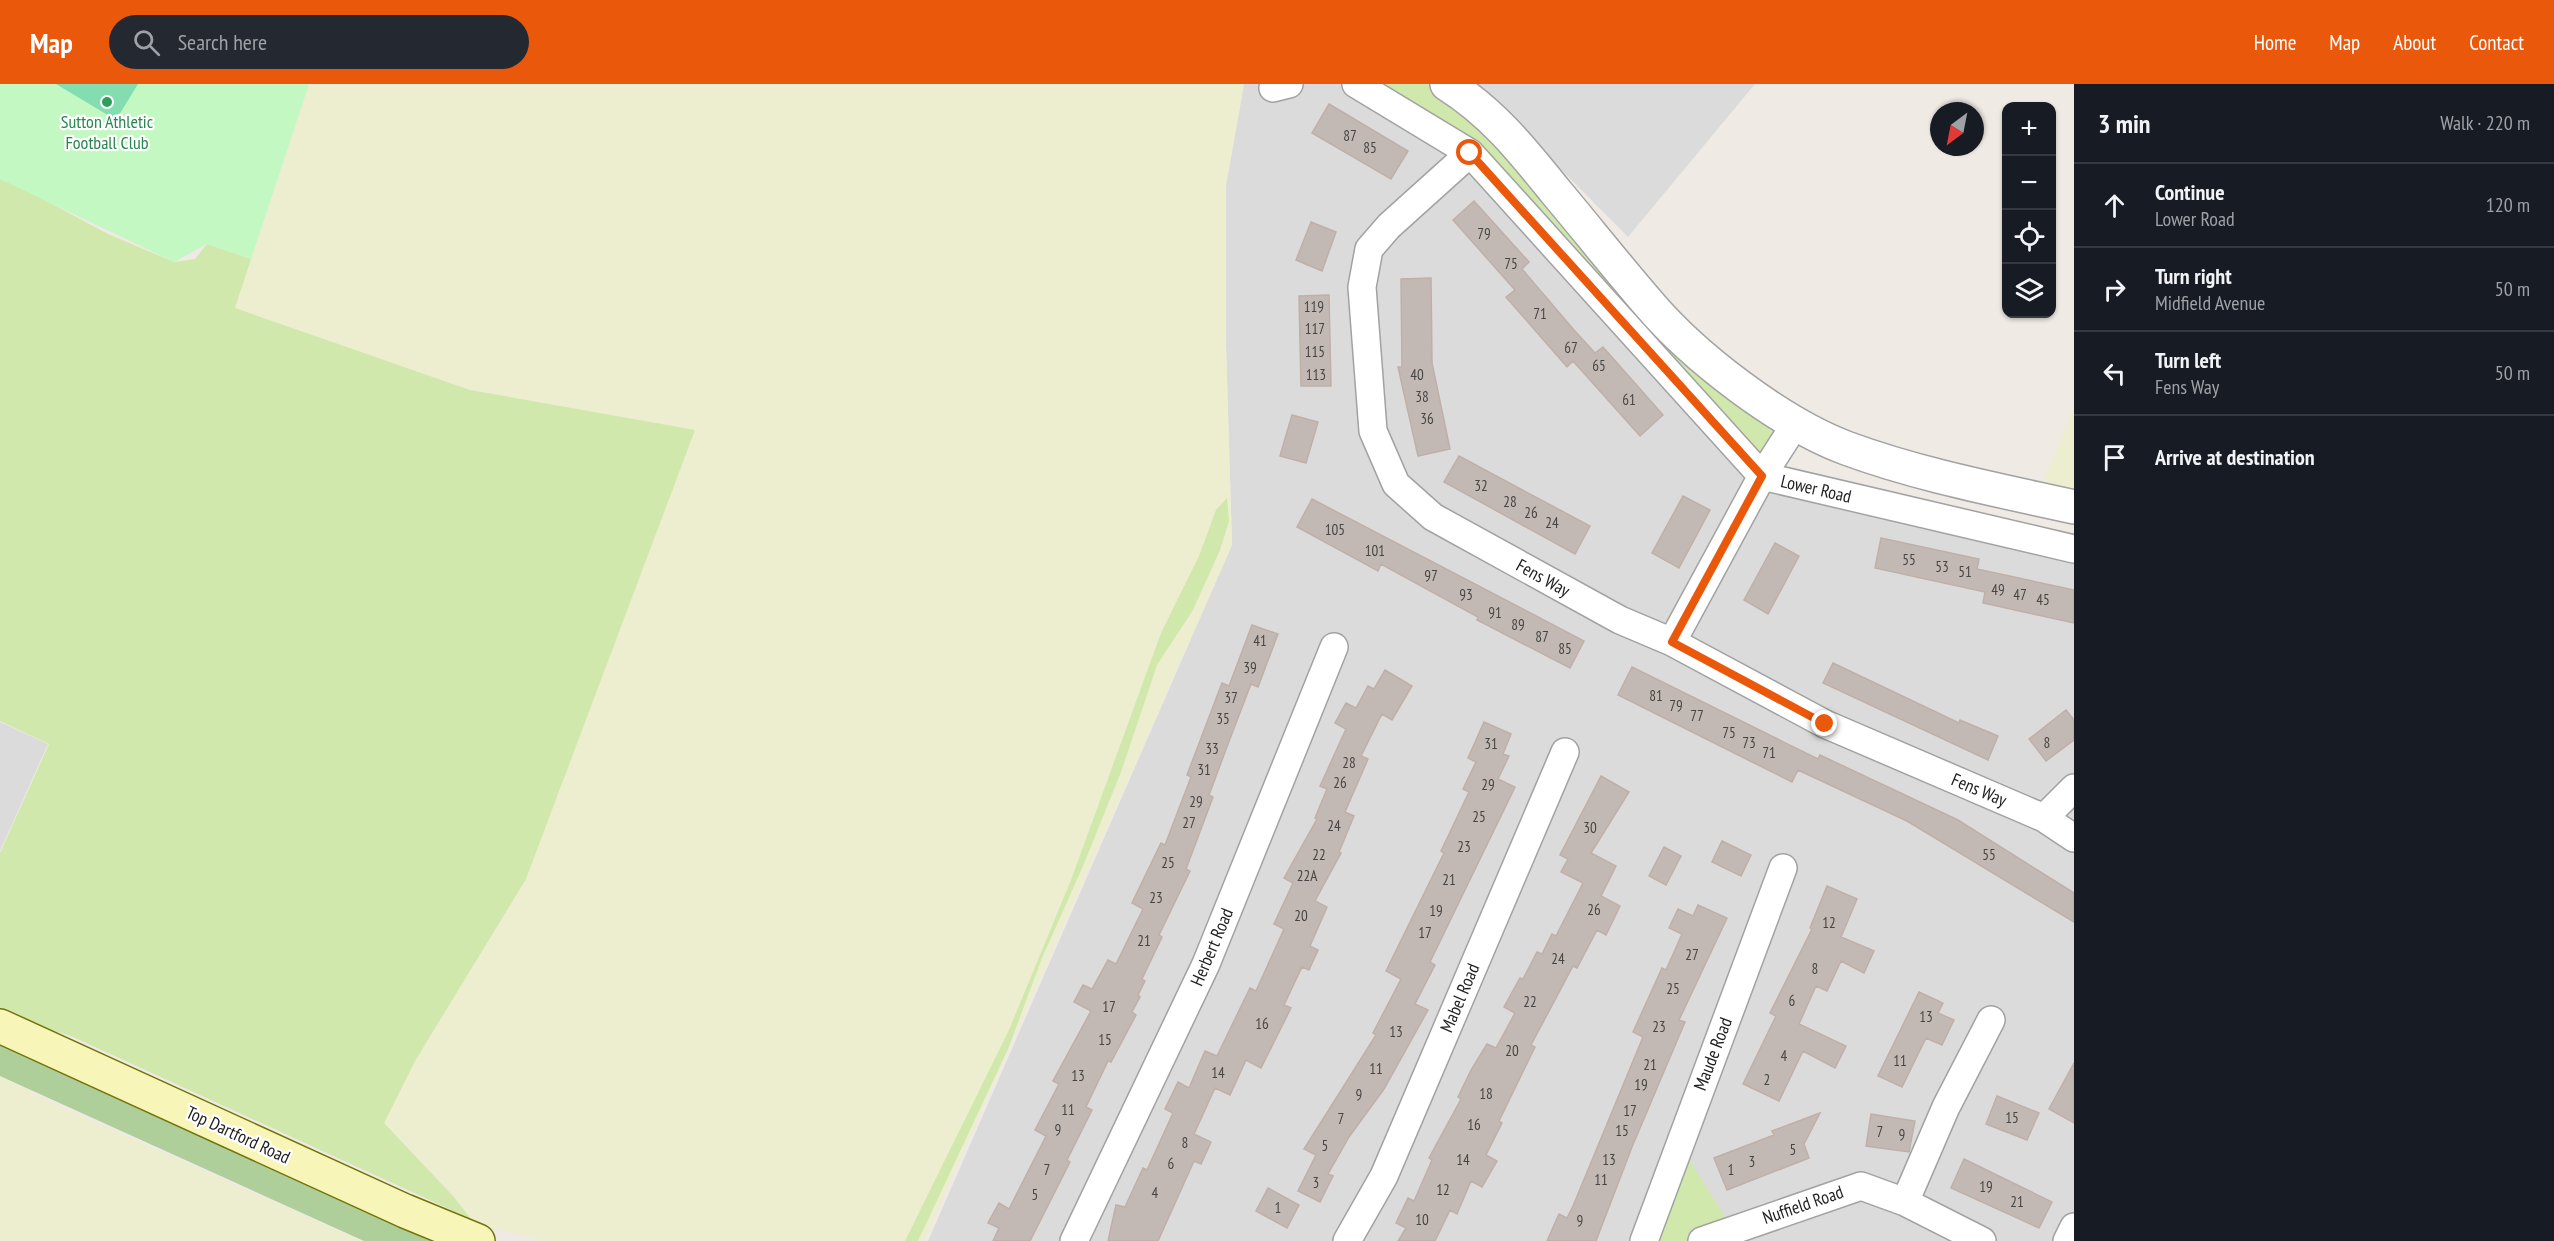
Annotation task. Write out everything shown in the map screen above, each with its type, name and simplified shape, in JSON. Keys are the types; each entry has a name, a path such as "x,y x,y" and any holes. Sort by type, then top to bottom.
{"main road":[{"name":"Top Dartford Road","path":"0,1026 405,1212 478,1241"}],"street":[{"name":"Lower Road","path":"1356,84 1470,153 1762,476 2074,549"},
{"path":"1447,84 1477,103 1506,131 1651,306 1690,346 1742,387 1796,423 1844,447 1912,470 2074,507"},
{"name":"Fens Way","path":"1470,153 1389,226 1369,249 1362,287 1372,431 1396,484 1420,508 1620,620 1672,642 1825,724 2044,818 2074,838"},
{"path":"1672,642 1762,476 1796,423"},
{"name":"Herbert Road","path":"1074,1241 1206,964 1334,647"},
{"name":"Mabel Road","path":"1347,1241 1384,1176 1565,752"},
{"path":"2044,818 2074,788"},
{"name":"Maude Road","path":"1644,1241 1783,868"},
{"path":"1905,1202 1946,1107 1991,1020"},
{"name":"Nuffield Road","path":"1702,1241 1860,1186 1905,1202 1982,1241"},
{"path":"2067,1241 2074,1227"}],"shaded area":[{"path":"1244,84 1405,84 1762,476 2074,539 2074,1241 928,1241 1232,545 1226,345 1226,185"},
{"path":"1476,84 1755,84 1628,237"},
{"path":"0,722 48,744 0,851"}],"green space":[{"path":"0,84 309,84 251,259 207,244 174,262 0,179"},
{"name":"Sutton Athletic Football Club","path":"56,84 138,84 116,120"},
{"path":"308,84 1244,84 1226,185 1226,345 1232,545 924,1241 546,1241 494,1229 471,1219 454,1197 384,1123 415,1061 694,430 470,390 234,308"},
{"path":"1355,84 1446,84 1650,307 1796,423 1762,474 1471,152"},
{"path":"0,176 108,234 174,262 195,259 207,244 251,259 235,308 470,390 695,430 526,879 415,1061 384,1123 454,1197 471,1219 71,1036 0,1015 0,853 49,744 0,721"},
{"path":"2074,408 2074,490 2043,481"},
{"path":"1227,498 1229,521 1220,550 1193,610 1157,665 1121,772 1042,958 1008,1049 918,1241 905,1241 1009,1030 1071,880 1161,633 1199,556 1216,510"},
{"path":"0,1029 443,1241 364,1241 0,1076"},
{"path":"0,1061 33,1094 361,1241 0,1241"},
{"path":"1679,1144 1733,1229 1702,1241 1644,1241"}],"building":[{"path":"1329,104 1408,151 1391,179 1312,133"},
{"path":"1474,201 1529,262 1522,269 1574,330 1595,353 1603,347 1663,415 1640,436 1573,361 1567,367 1506,297 1515,290 1453,220"},
{"path":"1311,222 1336,232 1322,271 1296,260"},
{"path":"1431,278 1432,363 1450,449 1418,456 1398,367 1402,367 1401,279"},
{"path":"1329,295 1331,386 1301,386 1299,296"},
{"path":"1292,415 1318,422 1306,463 1280,456"},
{"path":"1459,456 1590,526 1575,554 1444,482"},
{"path":"1683,496 1710,510 1679,568 1652,553"},
{"path":"1312,499 1584,641 1570,668 1477,620 1478,617 1381,564 1378,571 1297,527"},
{"path":"1881,538 1979,559 1977,569 2074,590 2074,623 1983,603 1985,592 1875,568"},
{"path":"1775,543 1799,556 1768,614 1744,600"},
{"path":"1252,625 1278,634 1258,687 1251,684 1228,744 1209,795 1213,797 1186,869 1190,871 1159,935 1162,937 1142,979 1145,981 1132,1012 1136,1015 1111,1062 1108,1061 1086,1107 1092,1110 1067,1160 1070,1162 1030,1241 993,1241 999,1228 988,1223 999,1203 1009,1209 1046,1136 1035,1130 1059,1084 1053,1081 1091,1011 1074,1002 1083,985 1092,989 1108,960 1116,964 1143,909 1132,903 1161,843 1165,845 1191,777 1187,775 1222,683 1229,686"},
{"path":"1833,663 1959,723 1960,720 1998,736 1988,760 1823,683"},
{"path":"1632,667 1818,759 1820,755 1958,820 2074,893 2074,922 1907,821 1798,770 1792,782 1618,695"},
{"path":"1385,670 1412,686 1392,720 1382,714 1361,756 1368,759 1345,812 1354,816 1339,852 1341,853 1315,901 1327,907 1310,946 1318,950 1309,970 1302,967 1284,1005 1291,1008 1261,1068 1246,1060 1230,1095 1215,1088 1194,1134 1211,1142 1201,1164 1194,1161 1158,1241 1108,1241 1116,1205 1125,1207 1143,1168 1147,1170 1173,1113 1165,1109 1178,1082 1189,1088 1205,1051 1217,1056 1250,988 1256,991 1284,929 1274,924 1293,883 1284,878 1317,819 1315,818 1327,789 1320,786 1346,729 1335,723 1346,703 1356,708 1368,686 1374,689"},
{"path":"2066,710 2074,720 2074,740 2046,761 2029,739"},
{"path":"1484,722 1511,734 1503,754 1509,756 1498,779 1515,787 1430,962 1435,965 1415,1004 1428,1010 1384,1089 1349,1137 1328,1174 1333,1176 1320,1202 1298,1191 1316,1155 1304,1149 1376,1035 1373,1033 1401,979 1386,971 1444,853 1441,851 1469,792 1463,789 1476,762 1468,758"},
{"path":"1601,776 1629,792 1591,853 1616,866 1601,896 1620,906 1606,935 1597,930 1577,968 1573,966 1531,1045 1535,1047 1499,1121 1502,1123 1486,1155 1497,1161 1482,1187 1471,1181 1457,1214 1450,1210 1435,1241 1398,1241 1406,1228 1396,1223 1408,1198 1414,1201 1432,1160 1429,1158 1461,1099 1458,1097 1471,1070 1487,1044 1496,1048 1515,1013 1504,1007 1520,978 1523,979 1537,952 1542,954 1552,934 1556,936 1583,883 1561,872 1568,859 1560,855"},
{"path":"1722,841 1751,855 1741,876 1712,862"},
{"path":"1664,847 1681,856 1666,885 1649,876"},
{"path":"1827,886 1857,899 1841,937 1874,951 1864,973 1841,961 1827,991 1816,986 1799,1024 1846,1046 1835,1068 1803,1051 1779,1101 1743,1084 1776,1016 1770,1013 1812,929 1810,928"},
{"path":"1698,905 1727,918 1679,1020 1685,1022 1632,1147 1596,1241 1547,1241 1559,1214 1567,1218 1573,1206 1643,1037 1633,1032 1662,968 1666,970 1682,934 1669,928 1678,909 1693,916"},
{"path":"1919,992 1943,1003 1938,1013 1954,1020 1942,1045 1926,1038 1902,1087 1878,1076"},
{"path":"2074,1063 2074,1123 2049,1109"},
{"path":"1997,1096 2039,1113 2027,1140 1986,1124"},
{"path":"1820,1113 1804,1144 1809,1158 1727,1190 1714,1158 1774,1135 1772,1131"},
{"path":"1871,1114 1915,1121 1909,1152 1866,1146"},
{"path":"1964,1159 2052,1202 2039,1228 1951,1188"},
{"path":"1268,1188 1299,1205 1287,1228 1256,1211"}],"place":[{"name":"Sutton Athletic Football Club","path":"107,102"}],"route":[{"path":"1470,153 1762,476 1672,642 1825,724"}]}
